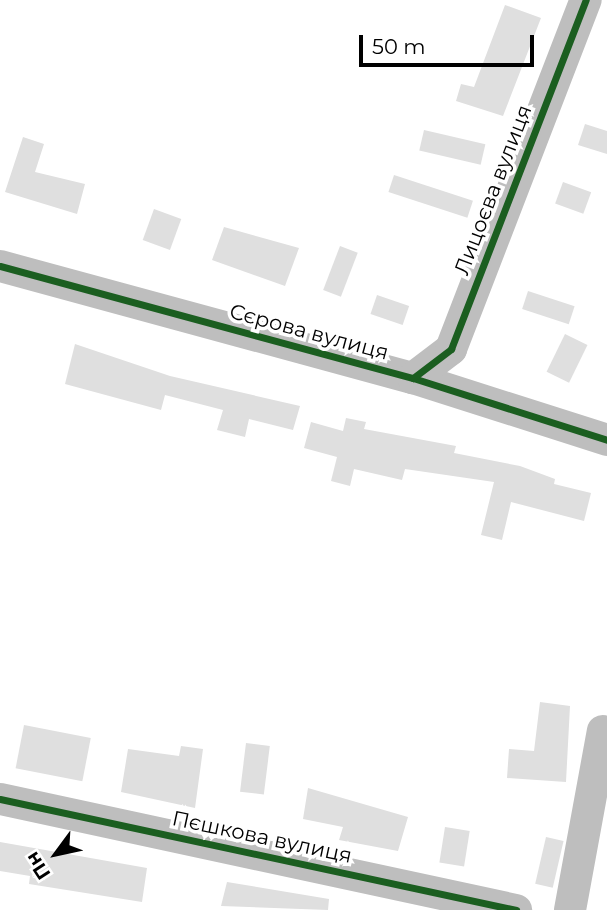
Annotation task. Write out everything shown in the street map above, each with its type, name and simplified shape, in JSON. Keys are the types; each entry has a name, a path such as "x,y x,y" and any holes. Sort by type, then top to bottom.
{"street":[{"name":"Лицоєва вулиця","path":"413,378 451,349 586,0"},
{"name":"Сєрова вулиця","path":"0,266 413,378 607,440"},
{"path":"570,910 603,731"},
{"name":"Пєшкова вулиця","path":"0,799 516,910"}],"building":[{"path":"505,5 541,18 503,116 456,101 461,84 474,87"},
{"path":"585,124 607,131 607,154 578,145"},
{"path":"424,130 485,144 481,165 419,150"},
{"path":"23,137 44,144 35,172 85,184 77,214 5,192"},
{"path":"394,175 473,201 467,218 388,192"},
{"path":"563,182 591,192 583,214 555,204"},
{"path":"154,209 181,219 170,250 143,240"},
{"path":"224,227 299,248 285,286 212,260"},
{"path":"340,246 358,253 341,297 323,290"},
{"path":"528,291 575,306 569,324 522,309"},
{"path":"377,295 409,306 403,325 370,314"},
{"path":"565,334 587,345 569,383 547,372"},
{"path":"75,344 170,376 300,406 293,430 249,419 245,437 217,430 223,410 165,395 161,410 65,384"},
{"path":"346,418 366,422 364,429 456,446 454,453 520,466 555,479 554,484 591,493 584,521 511,502 502,540 481,535 494,482 405,469 402,480 354,469 350,486 331,481 337,457 304,448 311,422 343,431"},
{"path":"540,702 570,706 566,782 507,778 509,749 534,751"},
{"path":"24,725 91,738 82,781 16,768"},
{"path":"246,743 270,746 264,795 240,792"},
{"path":"181,746 203,749 195,808 121,792 128,749 179,756"},
{"path":"308,788 408,817 398,851 339,840 343,827 303,819"},
{"path":"445,827 470,831 464,866 439,863"},
{"path":"546,837 564,841 553,888 535,884"},
{"path":"0,842 147,868 142,902 29,884 30,876 0,871"},
{"path":"227,882 329,899 328,910 221,906"}],"cycle path":[{"path":"413,378 451,349 586,0"},
{"path":"0,266 413,378 607,440"},
{"path":"0,799 516,910"}]}
